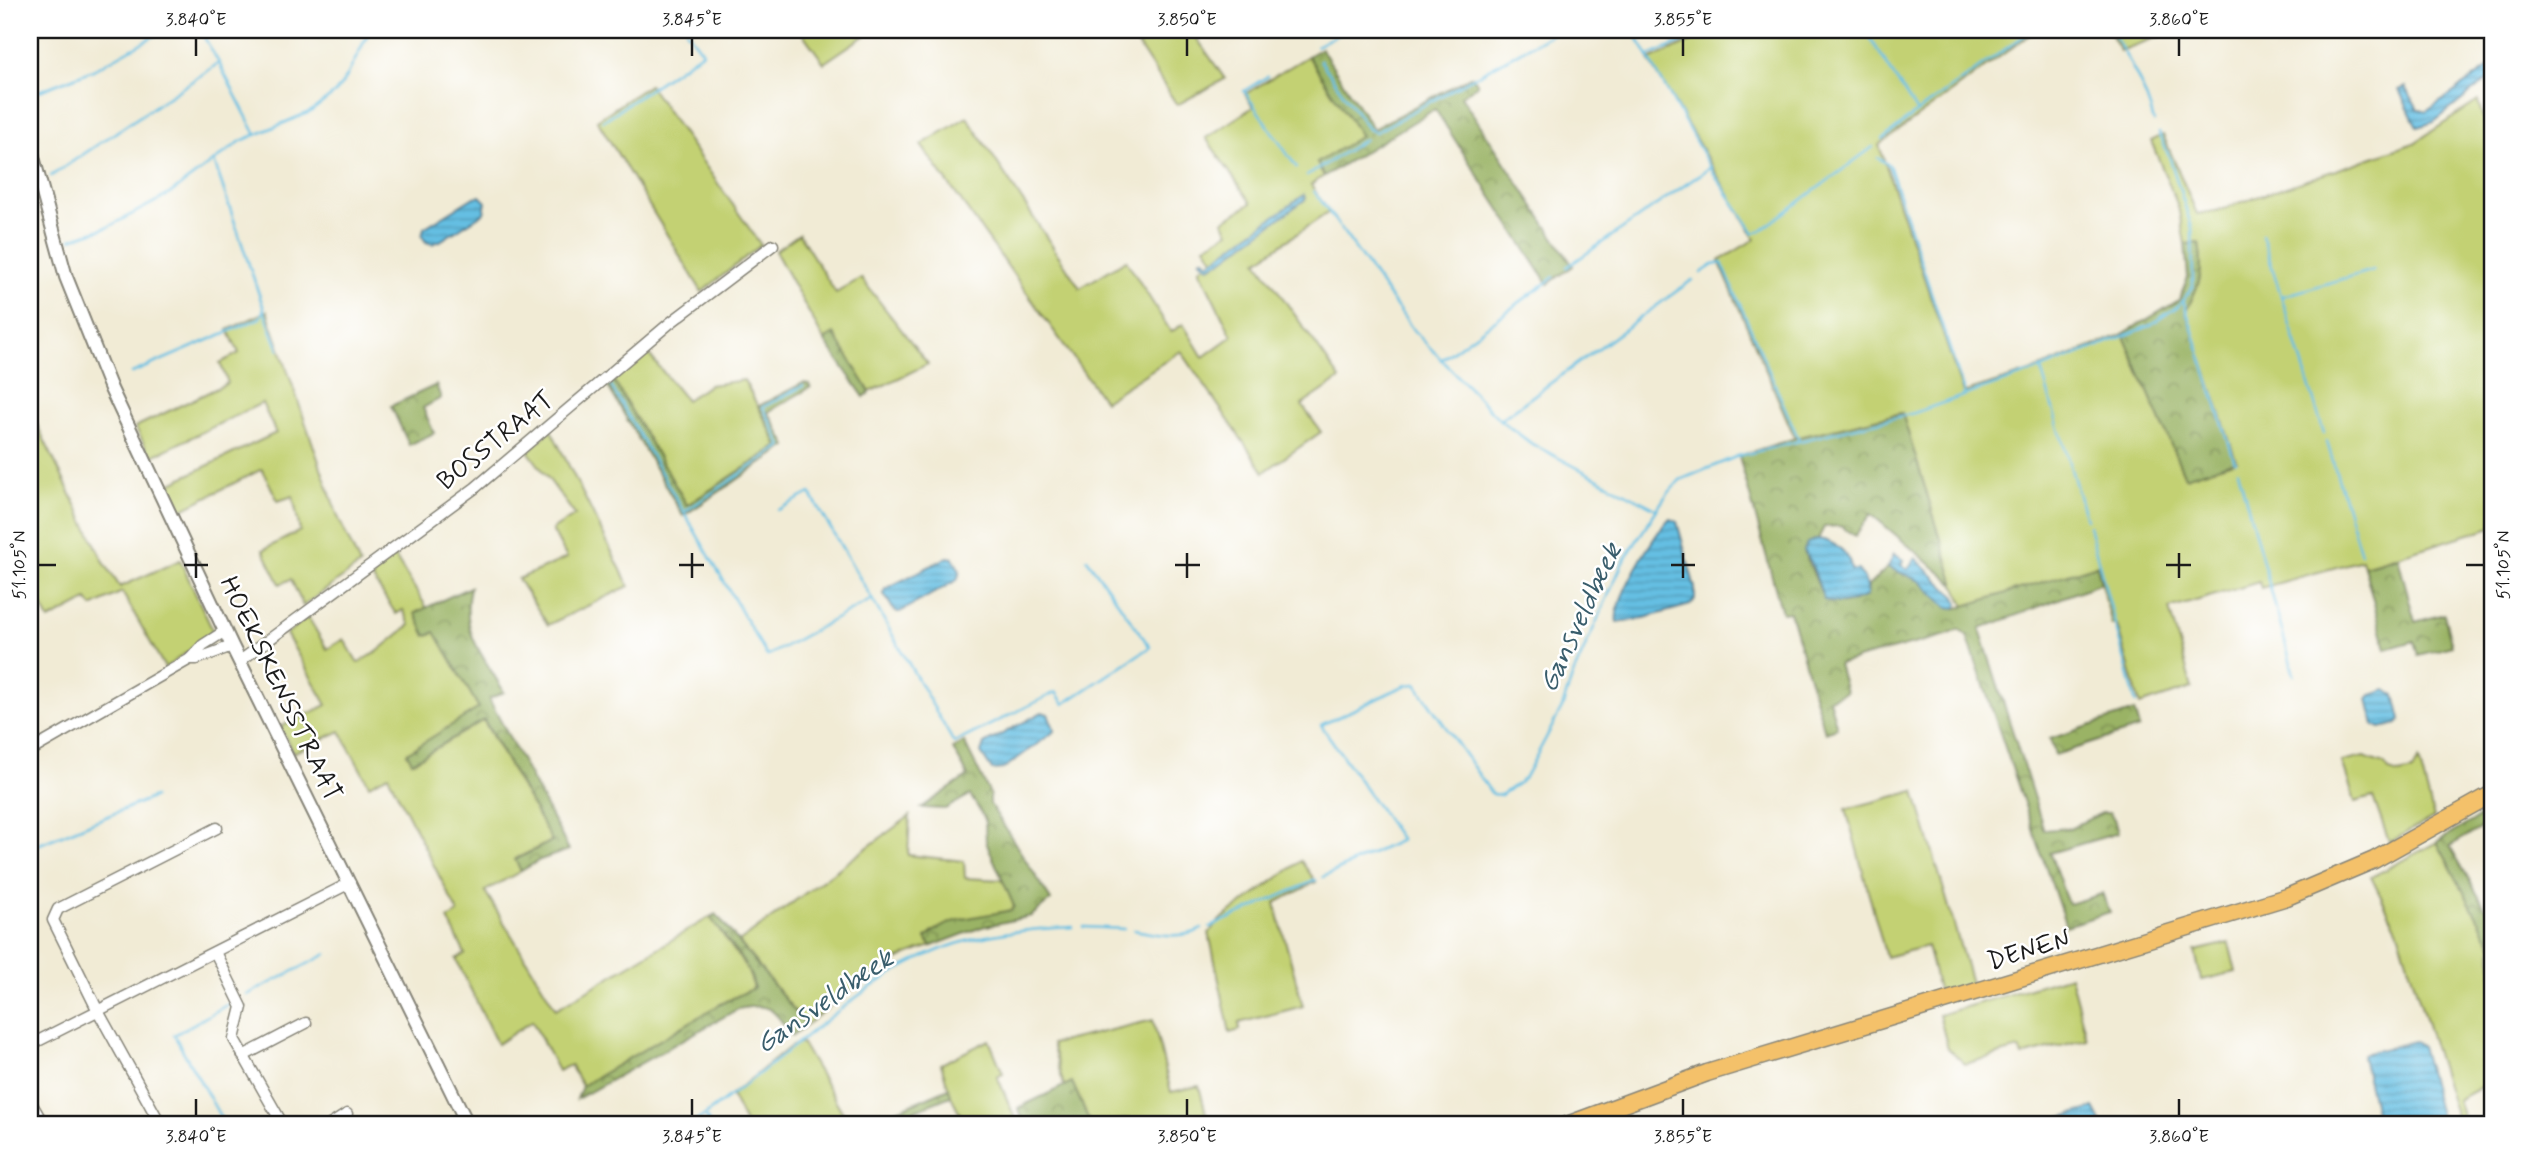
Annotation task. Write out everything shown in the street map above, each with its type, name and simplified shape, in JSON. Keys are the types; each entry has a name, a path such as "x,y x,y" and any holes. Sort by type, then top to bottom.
{"main road":[{"name":"DENEN","path":"1567,1125 1707,1073 2287,897 2374,860 2492,794"}],"street":[{"name":"HOEKSKENSSTRAAT","path":"30,146 66,277 87,332 232,646 468,1125"},
{"name":"BOSSTRAAT","path":"240,661 475,488 670,323 773,245"},
{"path":"30,751 190,659 202,645 225,631"},
{"path":"190,659 232,646"},
{"path":"161,1125 98,1011 53,920 58,909 217,828"},
{"path":"30,1045 349,883"},
{"path":"215,952 242,1007 234,1039 283,1125"},
{"path":"243,1056 306,1023"},
{"path":"30,1101 44,1125"},
{"path":"330,1125 346,1114"}],"green space":[{"path":"800,30 860,30 865,35 824,63"},
{"path":"1145,30 1191,30 1225,79 1177,105 1132,36"},
{"path":"1718,30 2036,30 1879,145 1963,393 2030,372 2123,334 2185,477 2236,460 2186,311 2200,278 2199,243 2185,244 2178,206 2151,141 2163,135 2197,214 2216,211 2414,143 2478,101 2492,149 2492,527 2364,566 2362,560 2261,588 2259,582 2169,609 2192,688 2140,705 2117,625 2112,625 2097,566 1965,606 1955,585 1902,413 1795,438 1719,261 1755,239 1649,60"},
{"path":"2108,30 2176,30 2120,51"},
{"path":"1321,48 1373,129 1472,76 1478,85 1461,96 1573,266 1548,284 1435,109 1324,176 1317,163 1361,136 1308,56"},
{"path":"1308,56 1361,136 1317,163 1324,176 1311,185 1329,212 1257,261 1340,379 1302,405 1321,432 1264,472 1181,351 1104,401 921,145 967,117 1080,288 1126,260 1171,332 1183,324 1203,357 1232,336 1199,269 1214,259 1205,246 1229,232 1223,221 1251,203 1206,138 1253,107 1245,94"},
{"path":"649,85 761,245 702,292 597,120"},
{"path":"799,234 836,293 861,278 928,364 870,392 834,335 824,340 775,251"},
{"path":"2199,243 2200,279 2186,311 2236,461 2185,477 2123,334 2179,300 2188,277 2185,244"},
{"path":"267,311 338,517 360,565 303,606 291,579 280,584 263,550 300,531 293,496 278,501 262,469 177,512 165,486 276,433 262,403 151,457 135,427 228,383 220,363 239,353 228,330"},
{"path":"834,334 870,392 864,397 824,340"},
{"path":"646,351 686,400 709,385 744,380 779,446 687,505 612,378"},
{"path":"612,378 687,505 778,446 759,406 803,383 811,387 768,412 787,446 683,516 606,383"},
{"path":"436,385 441,398 423,408 434,433 409,445 391,406"},
{"path":"1902,413 1955,585 1871,514 1855,536 1840,526 1824,527 1818,539 1807,543 1804,551 1824,599 1845,604 1867,596 1868,586 1888,567 1920,581 1948,607 1955,609 2097,565 2101,583 1980,629 2044,830 2070,828 2102,813 2109,813 2114,819 2118,833 2050,853 2068,904 2102,894 2110,912 2066,926 1967,636 1959,630 1838,664 1846,692 1829,699 1837,728 1825,732 1790,612 1782,613 1739,456 1795,438"},
{"path":"35,421 104,562 120,587 180,560 213,631 165,668 122,592 92,607 87,600 49,620 30,583 30,424"},
{"path":"551,430 629,586 548,625 518,579 567,558 552,530 575,515 528,451"},
{"path":"394,555 427,608 415,613 427,635 435,631 479,708 407,753 413,762 483,720 552,841 515,859 521,871 485,891 556,1009 710,917 747,969 754,988 721,1004 582,1086 570,1065 558,1071 532,1021 497,1044 456,959 465,954 448,919 458,913 388,775 369,785 340,731 293,753 280,727 327,705 286,634 308,617 327,649 344,639 358,663 377,652 410,625 403,610 396,614 369,573"},
{"path":"2398,557 2415,622 2444,614 2452,646 2418,655 2414,641 2386,649 2364,566"},
{"path":"470,587 468,618 471,631 481,654 504,692 489,699 569,850 540,860 521,871 515,860 552,841 484,720 412,762 407,753 479,708 435,632 426,636 415,613"},
{"path":"2134,711 2139,728 2055,755 2050,739"},
{"path":"964,742 990,794 990,804 1051,900 1031,916 982,927 932,946 926,938 944,925 1011,910 1014,906 986,842 985,819 970,795 945,809 921,808 968,776 953,749"},
{"path":"2364,757 2384,764 2389,771 2399,774 2412,771 2419,760 2434,818 2389,842 2373,797 2355,802 2342,762"},
{"path":"1915,791 1971,983 1939,993 1927,946 1886,957 1846,809"},
{"path":"2483,815 2488,824 2450,846 2492,920 2491,943 2437,842"},
{"path":"910,816 908,855 964,861 965,878 1003,880 1014,906 1011,910 928,942 932,946 881,969 806,1025 739,942"},
{"path":"2437,842 2492,944 2492,1081 2457,1100 2465,1125 2459,1125 2451,1102 2398,931 2371,877"},
{"path":"1301,861 1316,882 1275,903 1303,1006 1239,1023 1240,1030 1230,1033 1209,933 1220,920"},
{"path":"716,914 806,1025 792,1036 776,1014 765,1007 738,1009 577,1099 582,1086 721,1004 754,988 743,962 710,917"},
{"path":"2229,943 2236,972 2201,980 2195,951"},
{"path":"2070,976 2087,1039 2022,1056 2019,1049 1965,1064 1948,1048 1939,1015"},
{"path":"1153,1020 1171,1092 1199,1086 1209,1125 1131,1125 1129,1119 1091,1125 1072,1082 1064,1086 1052,1044"},
{"path":"989,1040 1003,1073 997,1076 1015,1118 997,1125 966,1125 951,1096 941,1064"},
{"path":"801,1042 850,1125 746,1125 731,1095 790,1047"},
{"path":"1072,1082 1091,1125 1025,1125 1018,1108"},
{"path":"949,1088 951,1096 879,1125 865,1124"}],"water":[{"path":"2492,65 2492,76 2434,122 2417,127 2399,90 2406,87 2418,109 2426,112"},
{"path":"1304,195 1306,199 1221,261 1209,267 1200,260 1203,258 1209,263"},
{"path":"480,196 486,202 484,213 440,241 432,244 426,242 422,236 424,228 474,197"},
{"path":"1670,518 1677,522 1695,588 1695,600 1690,605 1641,619 1617,622 1617,613 1628,584 1645,552"},
{"path":"1818,539 1830,542 1845,553 1851,570 1858,570 1864,579 1867,596 1846,602 1824,600 1811,562 1804,551 1807,543"},
{"path":"1894,554 1903,560 1901,565 1908,569 1915,558 1956,597 1959,604 1955,609 1948,608 1920,581 1888,567"},
{"path":"948,557 953,558 960,571 957,580 900,612 895,612 884,594 885,589"},
{"path":"2386,690 2395,695 2401,720 2398,724 2380,728 2374,725 2368,699 2371,695"},
{"path":"1042,712 1048,714 1055,731 1003,769 992,770 981,753 984,744"},
{"path":"2414,1041 2421,1046 2443,1125 2378,1125 2363,1054"},
{"path":"2094,1108 2103,1125 2053,1125 2059,1118"}],"waterway":[{"path":"39,91 93,70 165,30"},
{"path":"200,30 219,63"},
{"path":"71,239 108,227 168,195 241,141 310,112 335,93 346,78 370,30"},
{"path":"603,121 703,52 686,30"},
{"path":"1316,46 1346,30"},
{"path":"1320,60 1368,129 1376,132 1559,30"},
{"path":"1633,30 1711,169 1754,233 1873,147"},
{"path":"1649,56 1712,30"},
{"path":"1865,30 1917,112"},
{"path":"1883,139 2032,30"},
{"name":"Gansveldbeek","path":"2111,30 2141,86 2154,122"},
{"path":"51,176 219,63 256,135"},
{"path":"1268,76 1244,91 1297,168"},
{"name":"Gansveldbeek","path":"1323,877 1401,840 1321,725 1406,685 1416,684 1492,794 1501,795 1524,779 1562,708 1572,677 1623,562 1665,497 1680,480 1738,456 1914,413 2041,369 2149,326 2178,306 2193,287 2192,228 2159,133"},
{"path":"1307,176 1365,139"},
{"path":"1878,158 1889,165 1965,395"},
{"path":"132,373 260,318 264,309 214,161"},
{"path":"1567,267 1711,167"},
{"path":"1314,191 1414,331 1500,420 1532,444 1656,509"},
{"path":"2262,235 2324,433"},
{"path":"1701,273 1722,263 1799,440"},
{"path":"2283,296 2373,270"},
{"path":"1441,360 1554,277"},
{"path":"1500,420 1692,280"},
{"path":"2183,300 2235,462"},
{"path":"264,311 279,350"},
{"path":"2041,369 2086,519"},
{"path":"610,384 767,656 872,599 954,743 1056,692 1064,704 1150,647 1087,559"},
{"path":"684,512 782,446 763,407 803,386"},
{"path":"2327,442 2361,554"},
{"path":"2238,470 2294,675"},
{"path":"778,510 810,493 872,599"},
{"path":"2089,526 2136,703"},
{"path":"30,848 154,797"},
{"name":"Gansveldbeek","path":"1210,927 1316,880"},
{"name":"Gansveldbeek","path":"710,1125 705,1115 851,1001 918,959 974,939 1073,927"},
{"name":"Gansveldbeek","path":"1084,927 1124,929"},
{"name":"Gansveldbeek","path":"1134,930 1177,935 1202,929"},
{"path":"247,995 327,954"},
{"path":"225,1125 174,1035 232,1002"},
{"path":"691,1125 705,1115"}]}
